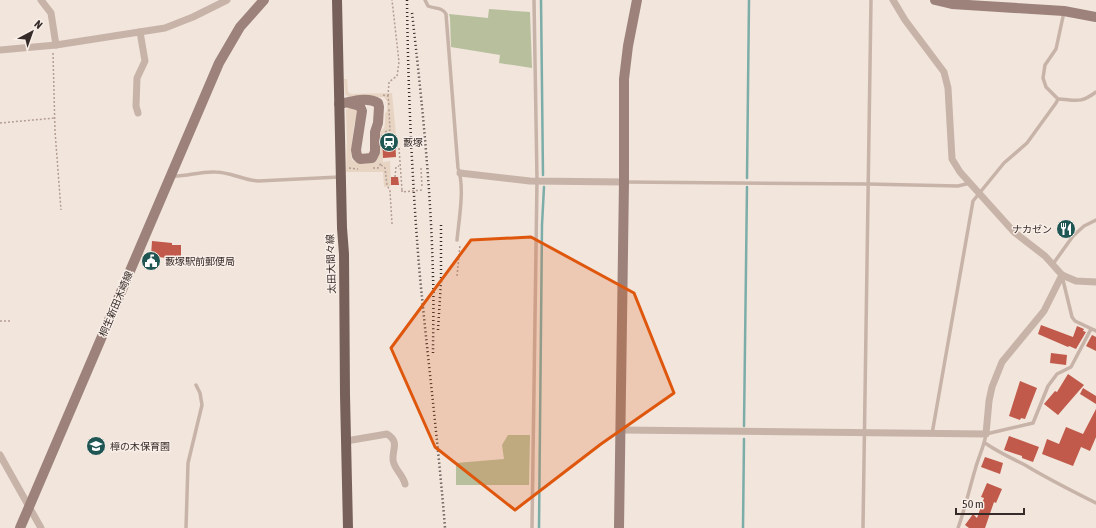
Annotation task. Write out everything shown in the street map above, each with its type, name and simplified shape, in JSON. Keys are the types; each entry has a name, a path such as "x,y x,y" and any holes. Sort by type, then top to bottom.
{"main road":[{"name":"桐生新田木崎線","path":"20,528 222,58 240,27 264,0"},
{"name":"太田大間々線","path":"336,0 344,103 340,176 344,254 348,528"},
{"path":"619,528 624,79 636,0"},
{"path":"935,0 952,4 1064,11 1096,16"},
{"path":"357,100 373,100 379,105 378,123 375,132 375,152 372,158 360,159 357,156 356,150 362,111 360,106 344,103 357,100"}],"street":[{"path":"41,0 51,13 54,45"},
{"path":"0,50 54,45 176,25 227,0"},
{"path":"893,0 905,20 944,72 948,88 952,159 960,172 1014,232 1053,264 1062,275 1076,281 1096,282"},
{"path":"138,113 136,106 137,78 145,62 140,32"},
{"path":"460,173 530,181 624,182"},
{"path":"620,430 931,435 986,434 988,401 1002,362 1044,311 1062,275"},
{"path":"346,441 387,434 390,436 395,443 394,464 402,476 405,484"},
{"path":"0,455 41,528"}],"lane":[{"path":"425,0 428,6 441,9 446,14 458,168 460,173 461,198 457,240"},
{"path":"532,528 537,180 534,0"},
{"path":"863,528 871,0"},
{"path":"1064,11 1056,49 1045,65 1043,78 1046,87 1058,99 1078,101 1089,97 1096,92"},
{"path":"931,435 973,202 981,194 1004,163 1027,143 1058,99"},
{"path":"171,176 224,172 252,181 258,181 340,176"},
{"path":"624,182 958,186 970,183"},
{"path":"1053,264 1073,236 1084,226 1096,220"},
{"path":"1062,275 1072,316 1075,321 1096,331"},
{"path":"958,528 964,514 986,434 1033,424 1048,386 1057,374 1071,367 1091,329"},
{"path":"186,528 188,463 202,405 200,393 196,385"},
{"path":"985,442 995,450 1049,480 1096,503"}],"path":[{"path":"388,96 389,82 398,75 399,62 392,0"},
{"path":"54,45 55,131 61,210"},
{"path":"0,123 55,118"},
{"path":"396,148 400,148 402,192 422,190 421,168"},
{"path":"380,165 385,168 387,185 390,191 392,224"},
{"path":"395,177 396,167 400,167"},
{"path":"457,240 460,244 457,276"},
{"path":"0,321 10,321"}],"highlighted area":[{"path":"531,237 634,293 674,393 601,444 515,510 435,447 391,348 471,240"}],"green space":[{"path":"489,9 530,12 532,68 499,63 500,55 451,47 449,14 488,18"},
{"path":"508,435 530,435 529,485 456,485 456,463 504,459 502,445"}],"shaded area":[{"path":"344,79 347,79 348,92 351,94 392,93 396,135 382,135 383,162 390,161 391,186 384,187 383,172 346,172 346,110 349,107 357,109 358,114 354,125 351,154 352,160 357,163 376,162 379,133 384,128 387,101 384,97 349,98 345,94"}],"building":[{"path":"382,136 395,136 396,157 383,158"},
{"path":"391,177 398,177 399,185 391,185"},
{"path":"152,241 172,243 172,245 181,245 181,260 151,256"},
{"path":"1041,325 1073,337 1077,326 1084,329 1083,331 1086,332 1076,349 1038,334"},
{"path":"1092,335 1096,337 1096,351 1086,346"},
{"path":"1051,353 1067,355 1066,365 1050,363"},
{"path":"1068,374 1084,385 1058,415 1044,404 1055,391 1057,392"},
{"path":"1020,381 1037,388 1025,419 1021,418 1020,420 1009,416"},
{"path":"1083,388 1096,396 1096,404 1080,394"},
{"path":"1096,409 1096,437 1090,451 1081,447 1073,466 1042,454 1047,439 1059,444 1066,427 1083,434"},
{"path":"1009,436 1039,447 1033,462 1022,458 1022,456 1004,450"},
{"path":"985,457 1003,463 1000,474 981,467"},
{"path":"987,483 1002,489 996,503 994,502 985,528 969,528 965,525 973,514 977,518 984,498 981,497"}],"waterway":[{"path":"541,0 543,175"},
{"path":"747,178 749,0"},
{"path":"539,528 542,225 544,187"},
{"path":"744,426 747,187"},
{"path":"743,528 744,439"}],"railway":[{"path":"407,0 408,67 419,266 445,528"},
{"path":"412,13 423,112 428,178 432,244 433,356"},
{"path":"438,330 441,281 441,225"}],"place":[{"name":"藪塚","path":"389,142"},
{"name":"ナカゼン","path":"1066,229"},
{"name":"藪塚駅前郵便局","path":"151,261"},
{"name":"樟の木保育園","path":"96,446"}]}
